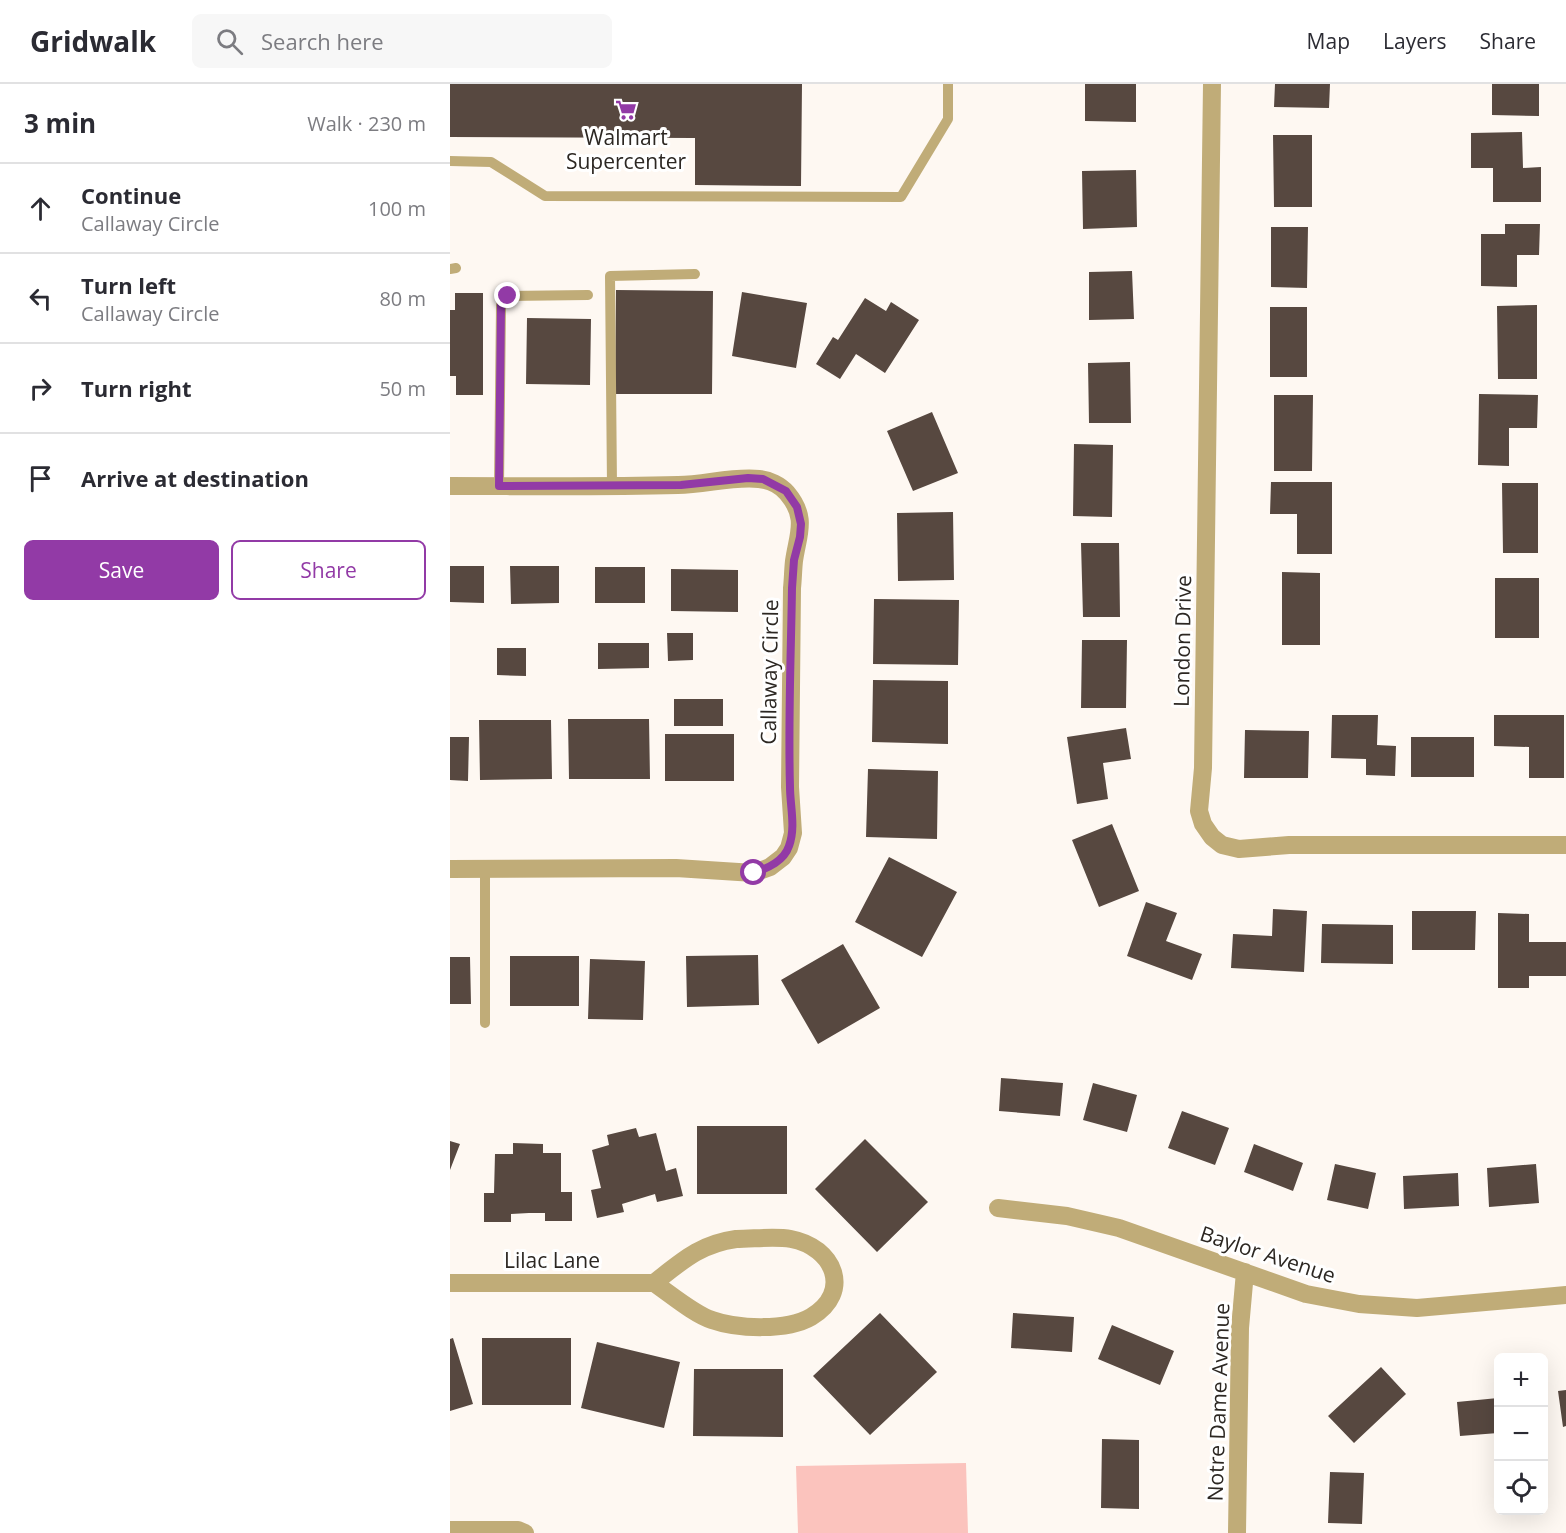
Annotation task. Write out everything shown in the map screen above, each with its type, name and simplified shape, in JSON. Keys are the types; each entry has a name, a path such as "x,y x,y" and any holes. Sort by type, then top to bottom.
{"street":[{"name":"London Drive","path":"1212,84 1203,756 1199,811 1203,824 1212,837 1222,844 1239,849 1289,845 1566,845"},
{"name":"Callaway Circle","path":"450,486 681,485 748,478 763,479 786,491 797,507 801,524 794,560 792,588 790,787 793,833 789,848 783,857 770,867 754,873 676,868 450,869"},
{"name":"Baylor Avenue","path":"998,1208 1067,1216 1119,1228 1306,1294 1359,1304 1417,1308 1566,1295"},
{"path":"791,1239 812,1246 826,1258 833,1268 836,1282 832,1295 821,1310 809,1318 785,1326 766,1327 725,1324 708,1319 654,1282 698,1250 717,1241 791,1239"},
{"name":"Notre Dame Avenue","path":"1237,1533 1240,1328 1245,1272"},
{"name":"Lilac Lane","path":"450,1283 654,1282"},
{"path":"450,1530 518,1530 525,1533"}],"lane":[{"path":"450,161 491,162 545,196 901,197 948,118 948,84"},
{"path":"612,486 610,276 695,274"},
{"path":"499,486 501,305 508,296 588,295"},
{"path":"485,869 485,1023"}],"shaded area":[{"path":"966,1463 968,1533 798,1533 796,1466"}],"building":[{"name":"Walmart Supercenter","path":"450,84 802,84 801,186 695,185 695,138 450,137"},
{"path":"1085,84 1136,84 1136,122 1085,121"},
{"path":"1275,84 1330,84 1329,108 1274,107"},
{"path":"1492,84 1539,84 1539,116 1492,115"},
{"path":"1522,132 1523,168 1541,167 1541,202 1493,202 1493,168 1471,168 1471,133"},
{"path":"1273,135 1312,135 1312,207 1274,207"},
{"path":"1136,170 1137,227 1083,229 1082,171"},
{"path":"1505,224 1540,224 1539,255 1517,255 1517,287 1481,286 1481,234 1505,234"},
{"path":"1271,227 1308,227 1307,288 1271,287"},
{"path":"1132,271 1134,319 1089,320 1089,272"},
{"path":"616,290 713,291 712,394 615,394"},
{"path":"742,292 807,303 796,368 732,356"},
{"path":"455,293 483,293 483,395 456,395 456,376 450,376 450,310 455,310"},
{"path":"865,298 886,311 891,302 919,320 885,373 856,354 840,379 816,364 833,337 838,340"},
{"path":"1537,305 1537,379 1498,379 1497,306"},
{"path":"1270,307 1307,307 1307,377 1270,377"},
{"path":"527,318 591,319 590,385 526,384"},
{"path":"1130,362 1131,423 1089,423 1088,363"},
{"path":"1479,394 1538,395 1537,428 1509,428 1509,466 1478,465"},
{"path":"1274,395 1313,395 1312,471 1274,471"},
{"path":"932,412 958,473 913,491 887,431"},
{"path":"1074,444 1113,445 1112,517 1073,516"},
{"path":"1271,482 1332,482 1332,554 1297,554 1297,514 1270,514"},
{"path":"1502,483 1538,483 1538,553 1503,553"},
{"path":"953,512 954,580 898,581 897,513"},
{"path":"1081,543 1119,543 1120,617 1083,617"},
{"path":"450,566 484,566 484,603 450,602"},
{"path":"510,566 559,566 559,603 511,604"},
{"path":"595,567 645,567 645,603 595,603"},
{"path":"671,569 738,570 738,612 671,611"},
{"path":"1282,572 1320,573 1320,645 1282,645"},
{"path":"1495,578 1539,578 1539,638 1495,638"},
{"path":"874,599 959,600 958,665 873,664"},
{"path":"667,633 693,633 693,660 668,661"},
{"path":"1082,640 1127,640 1126,708 1081,708"},
{"path":"598,643 649,643 649,668 598,669"},
{"path":"497,648 526,648 526,676 497,675"},
{"path":"873,680 948,681 948,744 872,742"},
{"path":"674,699 723,699 723,726 674,726"},
{"path":"1332,715 1378,715 1377,745 1396,746 1395,776 1366,775 1366,759 1331,758"},
{"path":"1494,715 1564,715 1564,778 1529,778 1529,747 1494,746"},
{"path":"568,719 649,719 650,779 569,779"},
{"path":"479,720 551,720 552,779 480,780"},
{"path":"1126,728 1131,759 1103,763 1108,799 1077,804 1067,737"},
{"path":"1245,730 1309,731 1308,778 1244,778"},
{"path":"665,734 734,734 734,781 665,781"},
{"path":"450,737 469,737 468,781 450,780"},
{"path":"1411,737 1474,737 1474,777 1411,777"},
{"path":"868,769 938,771 937,839 866,837"},
{"path":"1112,824 1139,891 1099,907 1072,840"},
{"path":"889,857 957,892 922,957 855,922"},
{"path":"1146,902 1177,913 1166,941 1202,954 1192,980 1127,956"},
{"path":"1273,909 1307,911 1304,972 1231,968 1233,934 1272,936"},
{"path":"1412,911 1476,911 1475,950 1412,950"},
{"path":"1498,913 1529,914 1529,942 1566,942 1566,976 1529,976 1529,988 1498,988"},
{"path":"1322,924 1393,925 1393,964 1321,963"},
{"path":"843,944 880,1008 818,1044 781,980"},
{"path":"758,955 759,1005 687,1007 686,956"},
{"path":"510,956 579,956 579,1006 510,1006"},
{"path":"450,957 470,957 471,1004 450,1004"},
{"path":"590,959 645,961 643,1020 588,1019"},
{"path":"1001,1078 1063,1083 1060,1116 999,1111"},
{"path":"1093,1083 1137,1095 1127,1132 1083,1120"},
{"path":"1182,1111 1229,1128 1215,1165 1168,1148"},
{"path":"697,1126 787,1126 787,1194 697,1194"},
{"path":"636,1128 639,1137 656,1133 666,1171 676,1168 683,1196 657,1202 655,1194 622,1204 624,1212 597,1218 591,1190 601,1188 592,1150 609,1145 607,1135"},
{"path":"865,1139 928,1202 877,1252 815,1189"},
{"path":"450,1141 460,1144 450,1170"},
{"path":"513,1143 543,1144 543,1153 561,1153 561,1192 572,1192 572,1221 545,1221 545,1213 529,1213 511,1214 511,1222 484,1222 484,1193 494,1193 495,1154 513,1154"},
{"path":"1254,1144 1303,1163 1293,1191 1244,1172"},
{"path":"1335,1164 1376,1173 1368,1209 1327,1200"},
{"path":"1536,1164 1539,1203 1489,1207 1487,1168"},
{"path":"1458,1173 1459,1206 1404,1209 1403,1176"},
{"path":"880,1313 937,1372 870,1435 813,1376"},
{"path":"1013,1313 1074,1317 1072,1352 1011,1348"},
{"path":"1112,1325 1174,1351 1160,1385 1098,1359"},
{"path":"453,1338 473,1404 450,1411 450,1339"},
{"path":"482,1338 571,1338 571,1405 482,1405"},
{"path":"597,1342 680,1362 664,1428 581,1408"},
{"path":"1381,1367 1406,1394 1354,1443 1328,1416"},
{"path":"694,1369 783,1369 783,1437 693,1436"},
{"path":"1566,1390 1566,1426 1563,1427 1558,1391"},
{"path":"1494,1398 1494,1433 1460,1436 1457,1402"},
{"path":"1102,1439 1139,1440 1139,1509 1101,1508"},
{"path":"1330,1472 1364,1473 1362,1524 1328,1523"}],"place":[{"name":"Walmart Supercenter","path":"626,110"}],"route":[{"path":"508,296 501,305 499,486 681,485 748,478 763,479 786,491 797,507 801,524 794,560 792,588 790,787 793,833 789,848 783,857 770,867 754,873"}]}
